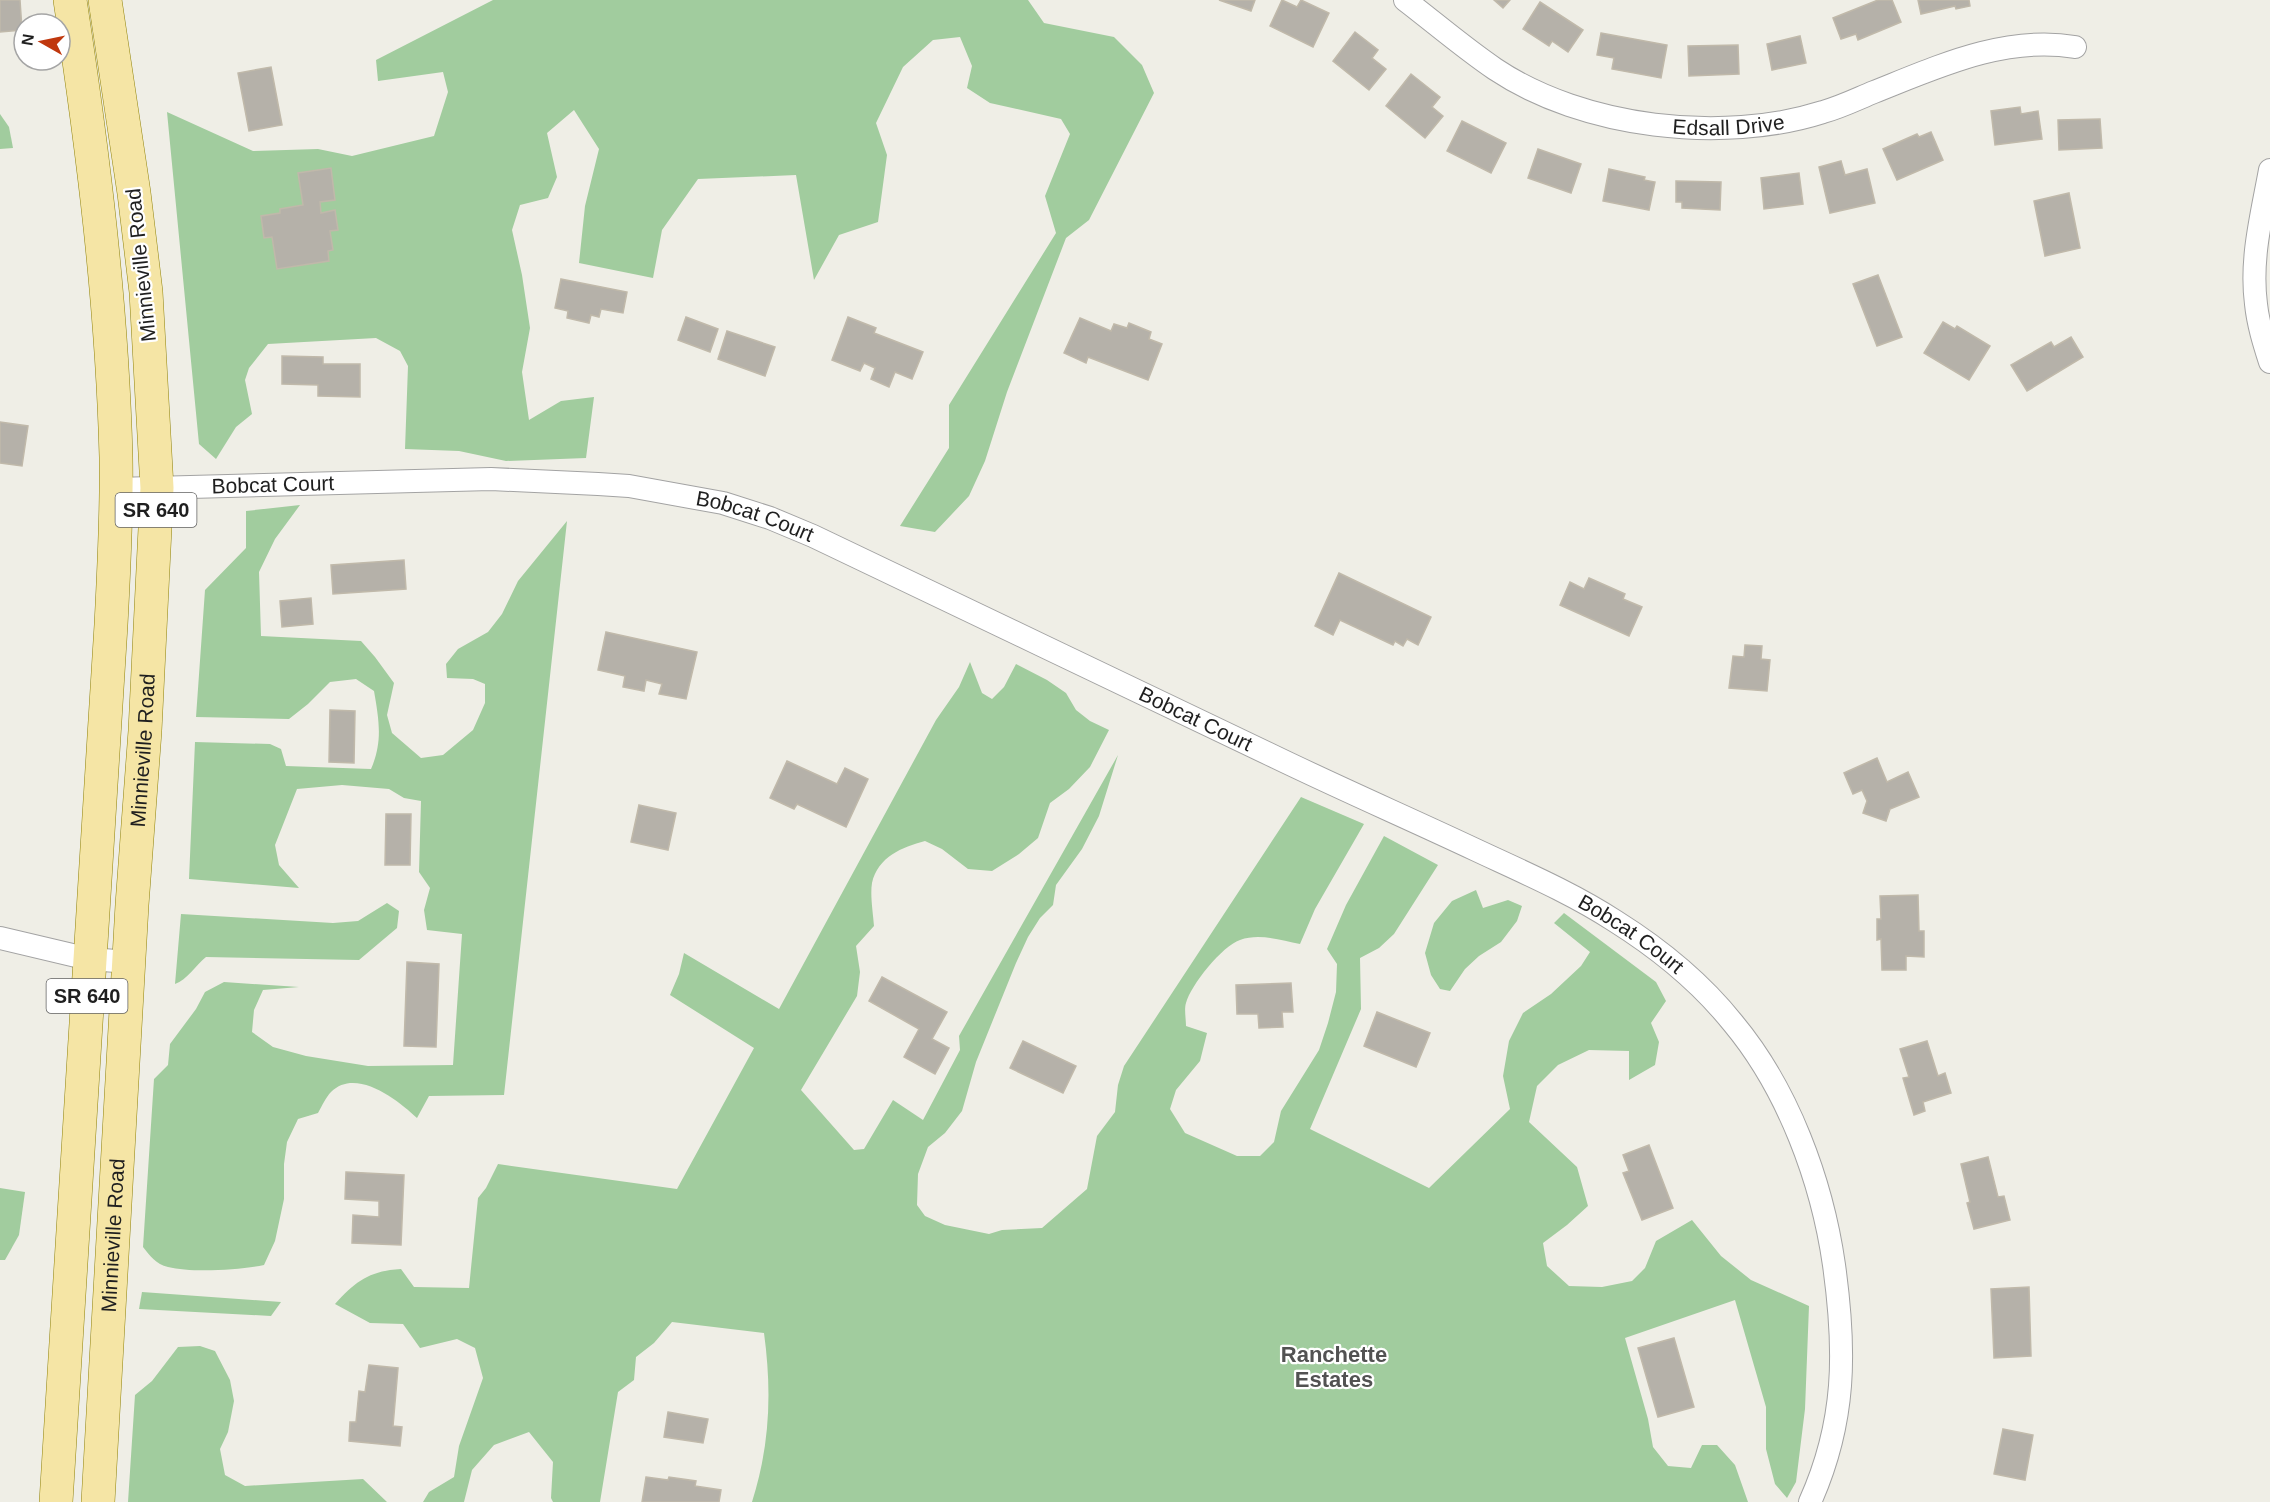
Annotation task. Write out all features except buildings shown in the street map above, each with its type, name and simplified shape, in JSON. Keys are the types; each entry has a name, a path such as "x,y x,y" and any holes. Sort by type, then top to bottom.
{"main road":[{"name":"Minnieville Road","path":"56,1502 112,615 115,489 112,362 98,200 70,0"},
{"name":"Minnieville Road","path":"98,1502 157,488 146,292 134,193 105,0"}],"street":[{"name":"Edsall Drive","path":"1405,0 1496,70 1545,95 1602,115 1677,127 1750,126 1797,119 1824,112 1971,56 2014,46 2050,43 2075,47"},
{"path":"2270,170 2257,241 2262,273 2257,311 2270,362"},
{"name":"Bobcat Court","path":"115,489 491,479 629,486 723,503 770,518 813,536 1289,764 1551,885 1613,919 1657,951 1698,986 1735,1025 1768,1074 1791,1115 1804,1147 1822,1204 1832,1250 1841,1309 1843,1364 1839,1408 1832,1442 1810,1502"},
{"path":"0,938 89,959 130,962"}],"green space":[{"path":"493,0 1028,0 1044,23 1114,37 1142,65 1154,93 1089,220 1066,238 1007,392 985,461 969,496 935,532 900,526 949,448 949,405 1056,233 1045,196 1070,134 1061,119 990,103 967,88 972,66 960,37 933,40 903,67 876,123 887,155 878,222 839,235 814,280 796,175 698,179 662,230 653,278 579,263 585,206 599,149 574,110 547,133 557,177 548,198 520,205 512,230 530,328 522,372 529,420 561,401 594,397 586,458 506,461 459,451 405,449 408,366 400,351 376,338 268,344 249,368 245,380 252,414 236,427 216,459 199,444 167,112 253,151 318,149 352,156 434,136 448,92 443,72 378,81 376,60"},
{"path":"0,114 9,127 13,148 0,149"},
{"path":"300,505 275,539 259,572 261,636 361,641 394,683 387,715 392,733 421,758 443,755 473,730 485,703 485,684 473,679 447,678 446,664 458,649 488,632 502,614 518,581 567,521 504,1095 429,1096 417,1118 388,1095 376,1089 364,1084 341,1085 329,1094 318,1113 298,1119 287,1142 284,1164 284,1199 275,1241 264,1265 216,1270 178,1269 160,1264 143,1247 154,1079 168,1065 170,1044 196,1009 205,992 224,982 299,987 263,990 254,1010 252,1032 273,1047 306,1056 368,1066 453,1065 462,934 427,930 424,910 430,888 419,872 421,801 404,798 389,789 342,785 297,789 275,845 279,865 299,888 189,879 195,742 270,744 281,749 286,766 371,769 375,759 379,731 374,691 356,679 330,682 289,719 196,717 205,590 246,548 246,511"},
{"path":"970,662 982,693 992,699 1004,687 1016,664 1066,693 1076,710 1090,721 1109,730 1090,767 1069,789 1050,803 1038,838 1019,854 992,871 968,869 942,849 925,841 892,854 875,874 871,888 874,926 856,946 860,972 857,996 801,1090 854,1150 864,1149 893,1100 923,1120 960,1050 959,1036 1118,755 1099,816 1082,849 1056,885 1053,905 1040,918 1016,963 976,1062 962,1111 945,1133 928,1147 918,1174 917,1205 925,1216 945,1225 989,1234 1002,1230 1042,1228 1087,1189 1097,1136 1115,1112 1118,1085 1124,1066 1301,797 1364,824 1315,909 1300,944 1262,937 1240,940 1216,958 1194,986 1185,1005 1186,1026 1207,1033 1200,1061 1176,1090 1170,1109 1185,1133 1237,1156 1260,1156 1274,1142 1281,1111 1319,1050 1328,1023 1336,992 1337,964 1327,949 1346,905 1384,836 1438,865 1394,934 1379,948 1360,958 1361,1009 1310,1129 1429,1188 1510,1109 1503,1076 1509,1041 1523,1013 1551,994 1581,966 1590,952 1554,923 1564,913 1656,982 1666,1001 1651,1023 1659,1042 1655,1065 1629,1080 1629,1051 1589,1050 1558,1065 1537,1086 1529,1122 1577,1167 1588,1206 1543,1243 1547,1266 1569,1286 1602,1287 1632,1281 1645,1268 1656,1241 1692,1220 1721,1256 1751,1280 1809,1306 1805,1409 1796,1482 1787,1498 1775,1484 1766,1449 1766,1407 1735,1300 1625,1338 1648,1419 1653,1447 1668,1466 1691,1468 1702,1445 1717,1445 1735,1465 1748,1502 752,1502 763,1460 768,1418 768,1376 764,1333 672,1322 654,1343 636,1357 634,1380 618,1392 600,1502 553,1502 551,1498 553,1462 529,1432 494,1445 472,1470 464,1502 423,1502 429,1492 454,1477 459,1446 483,1378 475,1348 457,1339 420,1348 403,1324 370,1323 335,1304 357,1283 372,1275 390,1270 401,1269 414,1287 469,1288 478,1198 486,1188 498,1164 677,1189 754,1048 670,995 679,974 684,953 779,1009 936,720 959,687"},
{"path":"1476,890 1483,908 1508,900 1522,906 1517,921 1501,942 1479,956 1465,969 1450,991 1440,989 1431,975 1425,953 1434,923 1452,901"},
{"path":"387,903 399,911 397,928 359,960 206,957 187,976 175,984 181,914 333,923 358,921"},
{"path":"0,1188 25,1192 19,1235 5,1260 0,1260"},
{"path":"142,1292 281,1302 271,1316 139,1309"},
{"path":"200,1346 215,1351 230,1380 234,1401 228,1432 220,1449 225,1475 245,1486 363,1479 387,1502 128,1502 135,1395 152,1381 178,1347"}],"district":[{"name":"Ranchette Estates","path":"1334,1366"}]}
